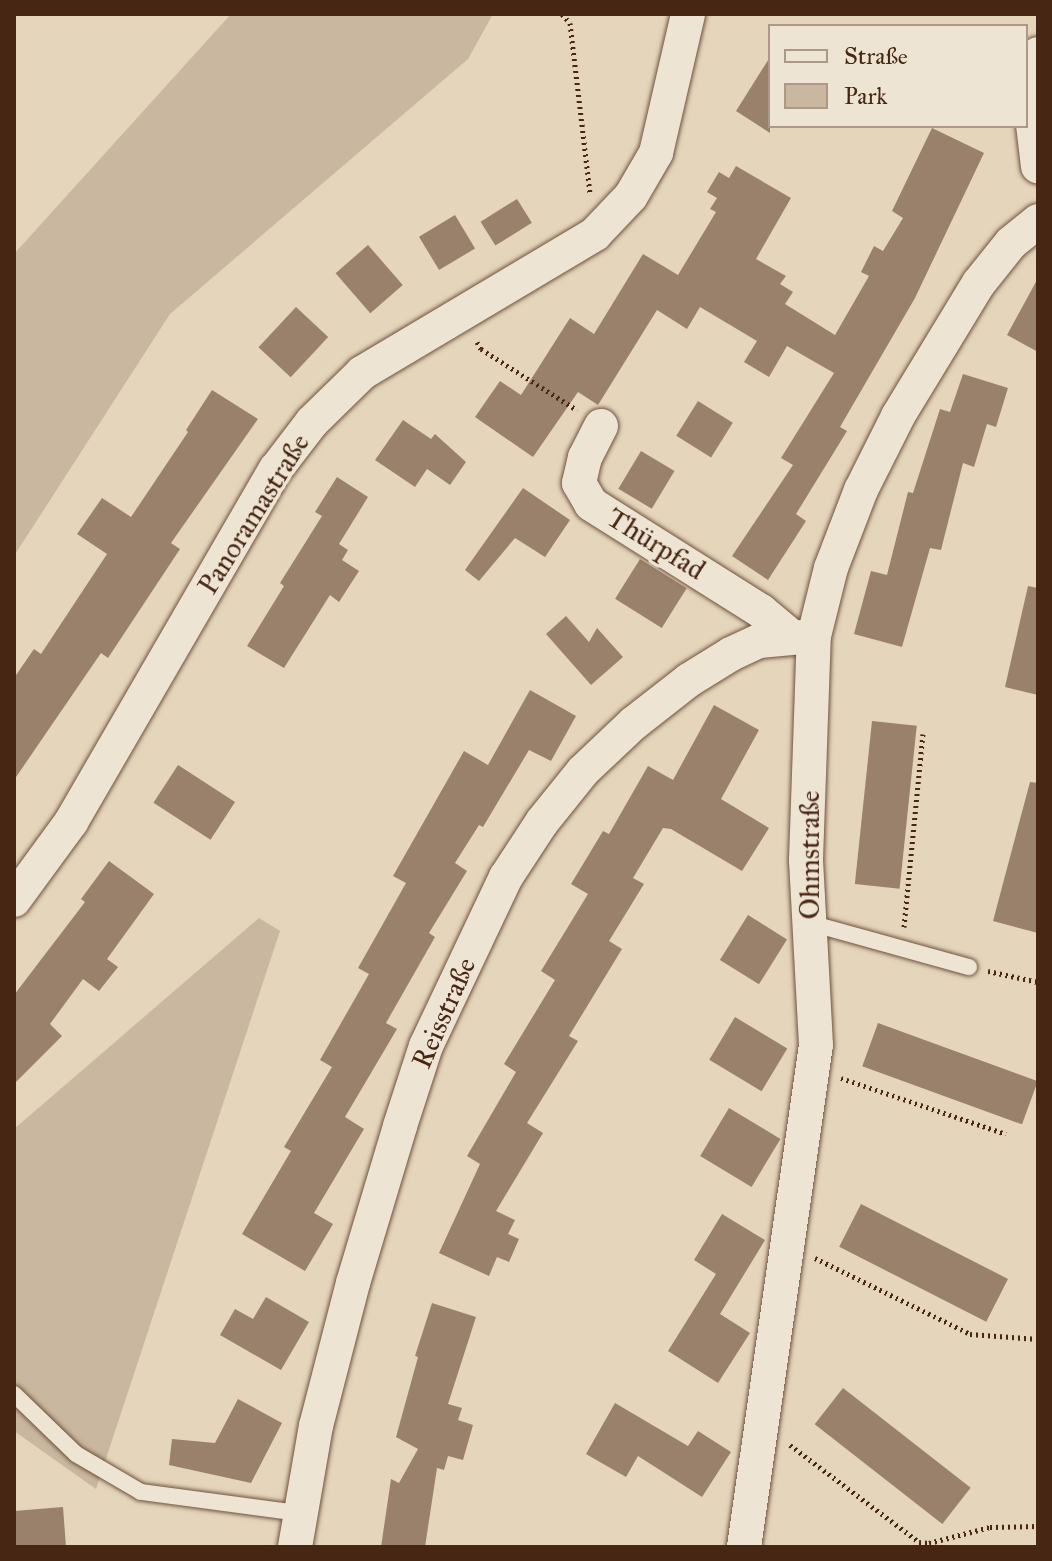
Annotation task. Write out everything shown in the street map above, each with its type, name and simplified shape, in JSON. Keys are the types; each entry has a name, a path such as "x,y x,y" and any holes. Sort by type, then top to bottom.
{"street":[{"name":"Panoramastraße","path":"14,900 71,822 276,469 312,422 362,373 595,234 631,196 656,153 688,14"},
{"path":"1038,54 1029,91 1038,166"},
{"name":"Ohmstraße","path":"744,1547 816,1045 806,860 802,636 861,490 898,416 979,283 1011,243 1038,221"},
{"name":"Thürpfad","path":"601,426 585,457 579,483 591,504 802,636"},
{"name":"Reisstraße","path":"295,1547 316,1426 353,1283 400,1126 426,1046 506,877 542,822 583,771 634,723 689,680 731,654 759,641 802,636"}],"lane":[{"path":"810,923 969,967"},
{"path":"14,1394 76,1454 141,1492 299,1513"}],"path":[{"path":"562,14 570,23 595,234"},
{"path":"481,349 601,426"},
{"path":"902,948 923,734"},
{"path":"969,967 1037,981 1038,974"},
{"path":"813,1069 1006,1134"},
{"path":"789,1246 970,1334 1038,1339"},
{"path":"763,1425 919,1542 929,1543 990,1527 1038,1526"}],"green space":[{"path":"231,14 493,14 468,59 170,314 14,556 14,254"},
{"path":"259,918 280,931 96,1489 14,1431 14,1129"}],"building":[{"path":"768,60 770,133 736,111"},
{"path":"932,128 984,153 915,298 840,427 847,431 796,514 806,521 768,580 732,556 793,465 781,458 834,373 787,346 769,377 744,362 757,341 700,307 687,329 657,310 598,405 578,392 533,457 475,417 500,381 521,395 570,318 594,334 643,254 678,275 716,212 710,209 717,198 707,192 719,172 729,178 736,166 791,198 756,259 786,276 780,284 793,292 785,304 835,335 869,276 861,272 874,246 883,251 903,218 892,211"},
{"path":"517,199 532,223 495,246 481,222"},
{"path":"455,215 475,248 439,270 419,237"},
{"path":"368,245 403,285 370,313 336,273"},
{"path":"1038,278 1038,352 1007,335"},
{"path":"296,307 328,337 291,377 258,347"},
{"path":"963,374 1008,388 996,427 987,424 974,467 963,463 941,550 930,548 902,647 854,634 871,571 887,575 908,492 913,493 940,409 950,412"},
{"path":"212,390 258,419 171,543 180,549 108,658 101,653 14,780 14,678 34,649 41,654 107,554 77,534 102,498 131,517"},
{"path":"698,401 733,423 711,457 676,436"},
{"path":"403,420 431,439 435,434 466,462 450,485 427,469 415,487 375,460"},
{"path":"641,451 674,471 652,509 618,489"},
{"path":"337,477 368,497 339,544 348,550 342,560 359,571 339,602 330,595 284,668 247,646 284,586 280,583 322,516 315,512"},
{"path":"523,488 570,520 545,557 515,538 479,581 465,570"},
{"path":"640,559 687,588 662,628 615,599"},
{"path":"1028,586 1038,588 1038,695 1005,687"},
{"path":"566,616 589,642 597,628 623,657 591,685 546,634"},
{"path":"530,690 576,716 551,761 529,750 483,827 479,825 455,863 467,871 429,933 435,937 386,1023 397,1029 345,1117 364,1129 314,1213 333,1224 305,1271 242,1234 291,1151 284,1147 332,1067 320,1060 369,974 358,968 406,883 393,876 464,751 488,765"},
{"path":"714,705 759,730 721,799 769,828 742,871 671,829 663,828 633,878 644,884 609,941 622,949 569,1036 578,1041 527,1123 543,1133 496,1211 515,1220 508,1234 519,1239 509,1262 497,1257 489,1276 439,1253 480,1164 467,1156 516,1072 504,1064 555,980 541,971 588,894 571,884 603,831 609,834 648,766 673,780"},
{"path":"872,721 917,726 900,889 855,884"},
{"path":"178,765 235,802 211,840 153,803"},
{"path":"1030,782 1038,783 1038,933 993,921"},
{"path":"109,861 154,894 107,959 118,967 99,991 83,979 50,1024 62,1036 14,1084 14,995 85,902 81,899"},
{"path":"748,915 787,939 759,984 720,960"},
{"path":"735,1017 787,1048 762,1091 709,1060"},
{"path":"878,1023 1038,1081 1022,1124 862,1066"},
{"path":"729,1108 780,1139 752,1187 700,1156"},
{"path":"861,1204 1008,1279 986,1322 839,1247"},
{"path":"722,1214 765,1240 720,1314 750,1333 718,1383 668,1351 716,1274 694,1260"},
{"path":"266,1297 309,1322 281,1370 220,1335 235,1309 253,1319"},
{"path":"432,1303 476,1317 448,1404 462,1408 458,1420 473,1425 463,1460 448,1456 444,1470 437,1468 425,1547 381,1547 391,1479 399,1483 418,1449 396,1437 418,1357 415,1356"},
{"path":"843,1388 971,1488 942,1524 815,1424"},
{"path":"238,1399 282,1423 251,1483 169,1465 172,1439 215,1443"},
{"path":"615,1403 688,1446 698,1431 731,1452 702,1497 638,1456 626,1477 586,1454"},
{"path":"63,1507 66,1547 14,1547 14,1511"}]}
